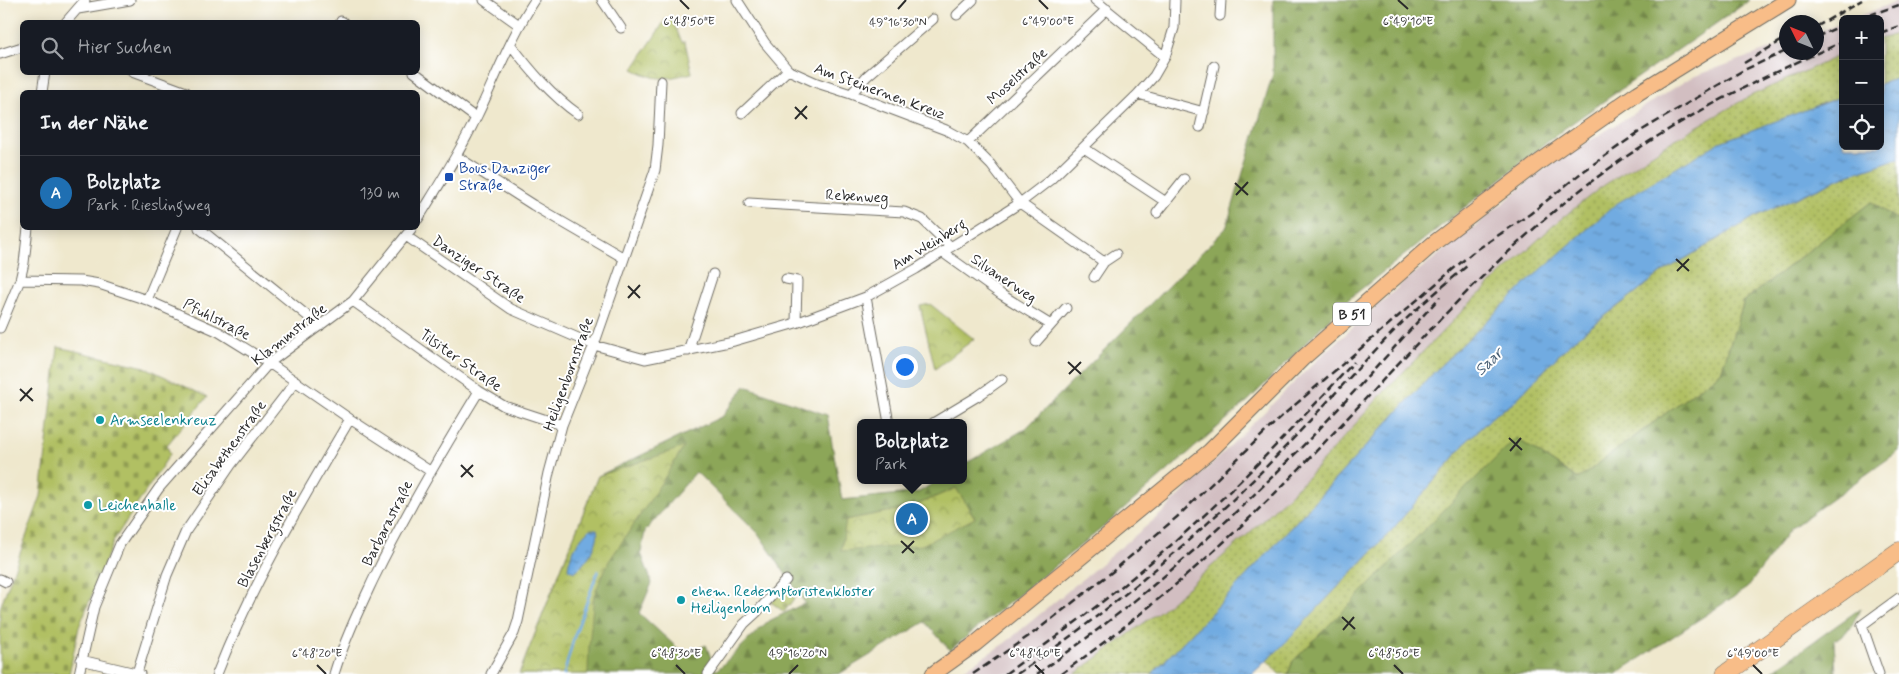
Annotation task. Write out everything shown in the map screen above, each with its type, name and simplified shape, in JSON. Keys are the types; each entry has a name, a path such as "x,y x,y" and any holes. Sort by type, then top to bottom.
{"highway":[{"path":"1725,674 1899,550"},
{"path":"1743,674 1899,563"}],"main road":[{"name":"B 51","path":"939,670 975,644 1210,451 1302,358 1434,243 1538,163 1630,99 1788,0"}],"street":[{"path":"68,20 84,0"},
{"path":"78,9 130,0"},
{"path":"484,0 519,24"},
{"path":"420,210 456,156 511,45 519,24 535,0"},
{"path":"602,0 622,28"},
{"name":"Am Steinernen Kreuz","path":"737,0 765,43 788,70 817,84 851,94 946,130 968,142 992,165 1020,204 1104,262"},
{"path":"957,15 973,0"},
{"path":"1095,0 1165,57"},
{"name":"Am Weinberg","path":"594,345 645,359 734,341 796,323 866,297 951,247 1020,204 1050,180 1138,94 1154,76 1165,57 1174,28 1175,0"},
{"path":"1220,16 1221,0"},
{"name":"Moselstraße","path":"968,142 1107,9"},
{"path":"851,94 868,76 933,19"},
{"path":"511,45 540,82 560,101 578,114"},
{"path":"0,54 20,48"},
{"path":"1200,126 1214,66"},
{"path":"742,114 788,70"},
{"path":"42,90 45,75"},
{"path":"140,75 181,90"},
{"path":"418,75 476,118"},
{"name":"Heiligenbornstraße","path":"491,674 514,633 518,621 562,425 594,345 655,170 661,81"},
{"path":"1138,94 1204,112"},
{"path":"1084,148 1166,202"},
{"path":"456,156 533,205 624,258"},
{"path":"1157,213 1184,178"},
{"name":"Rebenweg","path":"749,203 904,212 922,219 951,247"},
{"path":"0,328 20,280 28,230"},
{"path":"147,300 176,230"},
{"path":"202,230 212,236 320,326"},
{"name":"Klammstraße","path":"79,674 94,607 120,544 159,488 269,363 353,301 410,230"},
{"name":"Danziger Straße","path":"406,236 511,309 594,345"},
{"name":"Silvanerweg","path":"942,252 1002,295 1051,325"},
{"path":"1094,277 1104,262 1116,254"},
{"path":"688,351 713,274"},
{"path":"786,279 797,281 796,323"},
{"name":"Pfuhlstraße","path":"20,280 89,282 147,300 219,332 269,363 430,471"},
{"path":"866,297 888,419"},
{"name":"Tilsiter Straße","path":"353,301 479,391 504,406 562,425"},
{"path":"1036,342 1066,308"},
{"path":"940,419 1002,379"},
{"name":"Elisabethenstraße","path":"139,674 167,575 186,531 231,465 296,381"},
{"name":"Barbarastraße","path":"334,674 354,619 397,531 430,471 479,391"},
{"name":"Blasenbergstraße","path":"217,674 232,636 287,525 350,419"},
{"path":"708,674 744,624 756,614 786,580"},
{"path":"1879,674 1862,625 1899,598"},
{"path":"82,660 139,674"}],"shaded area":[{"path":"1899,0 1899,33 1884,38 1884,15 1863,15"},
{"path":"1839,24 1839,56 1750,96 1667,144 1600,188 1556,223 1468,305 1309,476 1245,537 1164,608 1075,674 957,674 1005,643 1161,514 1319,358 1405,281 1482,221 1540,172 1690,78 1779,46 1779,60 1824,60 1824,30"}],"green space":[{"path":"1273,0 1750,0 1565,128 1350,298 1249,400 1101,529 950,650 925,622 839,674 519,674 598,476 723,416 745,386 827,415 842,500 919,492 932,484 967,484 967,463 1025,429 1226,228 1273,74","holes":["696,472 758,533 805,603 767,622 716,671 706,645 685,655 639,613 652,583 641,553 645,531","956,488 975,518 846,520 912,507"]},
{"path":"666,19 672,20 682,42 685,42 692,73 675,77 656,78 633,69"},
{"path":"1899,33 1899,78 1884,83 1884,60 1884,38"},
{"path":"1839,56 1839,97 1817,105 1534,276 1438,368 1223,601 1152,674 1075,674 1164,608 1245,537 1309,476 1383,393 1468,305 1556,223 1600,188 1667,144 1750,96"},
{"path":"1899,158 1899,221 1871,202 1744,301 1721,372 1578,479 1516,438 1293,661 1288,674 1279,674 1267,660 1390,532 1466,442 1492,417 1513,403 1571,342 1661,273 1756,216 1845,176"},
{"path":"1871,202 1899,221 1899,451 1790,529 1747,588 1616,674 1288,674 1293,661 1516,438 1578,479 1721,372 1744,301"},
{"path":"930,304 974,339 935,369 920,306"},
{"path":"58,347 145,367 207,397 167,445 170,454 114,540 79,627 69,674 0,674 0,608 41,496"},
{"path":"684,447 609,561 594,595 588,672 586,674 519,674 598,476"},
{"path":"956,488 975,518 922,545 841,551 846,520 912,507"},
{"path":"783,586 796,596 784,612 771,602"},
{"path":"1861,608 1851,628 1834,641 1836,672 1833,674 1768,674"}],"water":[{"name":"Saar","path":"1899,78 1899,158 1845,176 1756,216 1661,273 1571,342 1513,403 1492,417 1466,442 1390,532 1278,650 1252,674 1152,674 1223,601 1438,368 1534,276 1616,204 1720,142 1839,97 1839,150 1884,150 1884,83"},
{"path":"590,529 597,529 597,540 587,559 574,572 568,569 570,558 578,542"}],"waterway":[{"path":"564,674 574,637 598,571"}],"railway":[{"path":"1824,22 1862,0"},
{"path":"1870,15 1899,5"},
{"path":"1884,32 1899,26"},
{"path":"1824,33 1839,27"},
{"path":"1744,63 1779,42"},
{"path":"1061,674 1123,628 1212,553 1296,472 1489,270 1590,182 1694,114 1767,76 1839,44"},
{"path":"973,674 1036,631 1112,572 1177,517 1282,416 1472,253 1530,214 1581,173 1639,132 1742,71 1779,54"},
{"path":"1017,674 1108,608 1194,536 1266,467 1398,327 1468,265"},
{"path":"1037,674 1135,601 1227,521 1325,423 1440,297"},
{"path":"1005,674 1098,605 1187,531 1273,448 1354,362"}],"place":[{"name":"Bous Danziger Straße","path":"449,177"},
{"name":"Armseelenkreuz","path":"100,420"},
{"name":"Leichenhalle","path":"88,505"},
{"name":"Bolzplatz","path":"912,519"},
{"name":"ehem. Redemptoristenkloster Heiligenborn","path":"681,600"}]}
